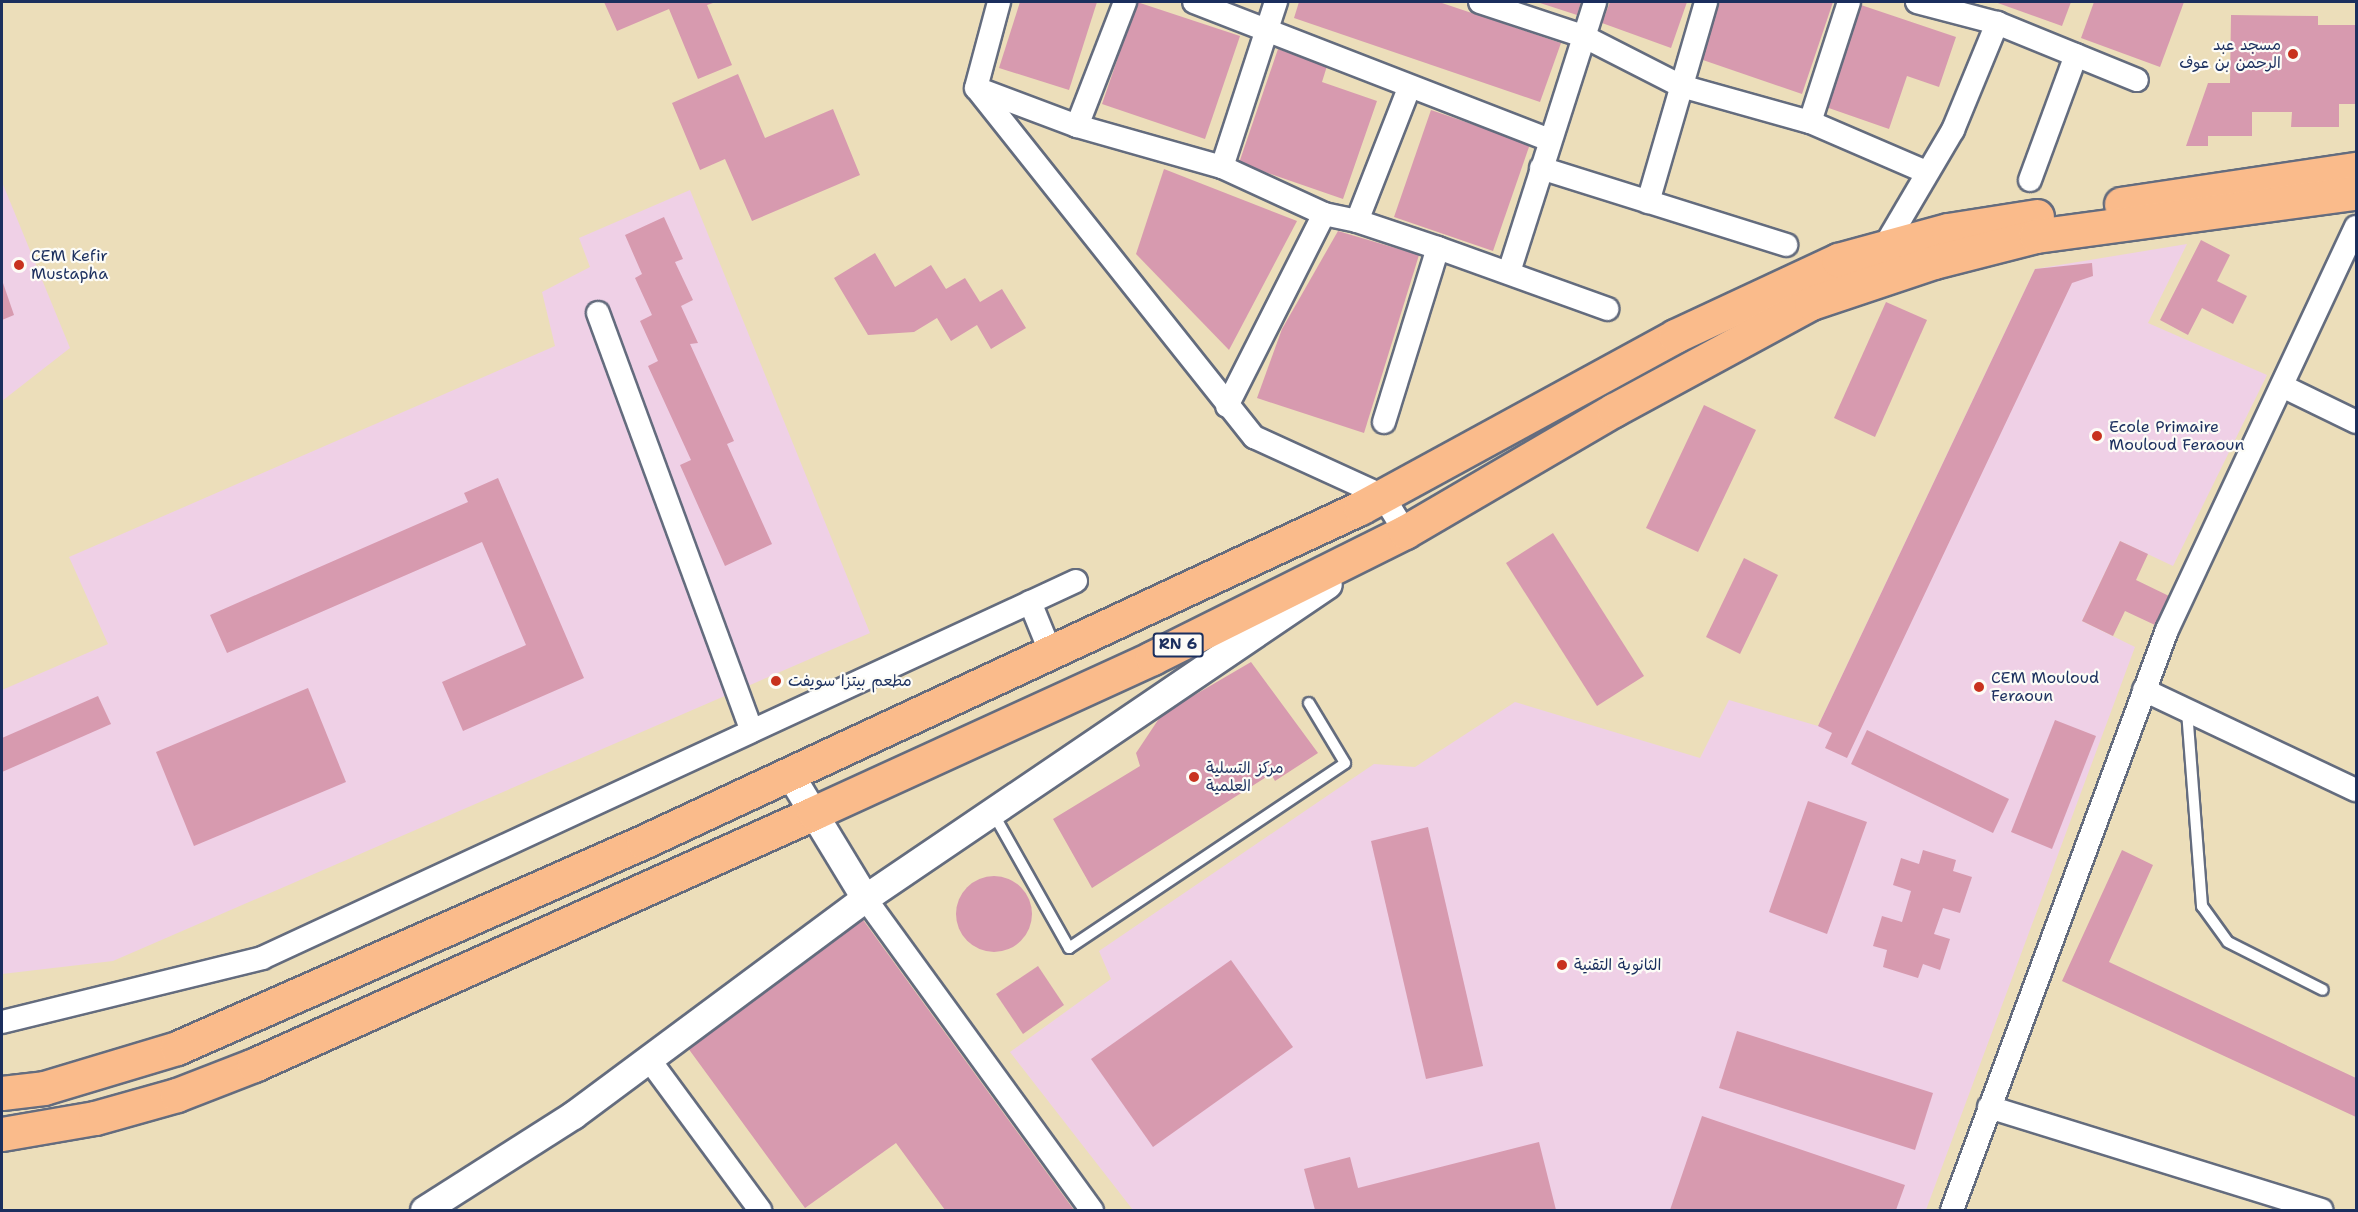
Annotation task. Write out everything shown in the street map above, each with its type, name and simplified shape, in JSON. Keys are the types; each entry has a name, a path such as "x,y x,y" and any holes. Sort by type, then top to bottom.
{"main road":[{"path":"2,1092 44,1088 177,1048 643,842 1383,496 1675,336 1838,260 1948,230 2356,169"},
{"name":"RN 6","path":"2,1134 95,1118 177,1095 254,1065 1152,658 1405,532 1614,410 1811,303 1934,262 2036,236 2356,193"}],"street":[{"path":"976,88 999,2"},
{"path":"1077,126 1125,2"},
{"path":"1194,2 1267,27 1409,88 1550,140"},
{"path":"1222,167 1276,2"},
{"path":"1480,2 1583,36 1681,86 1810,122 1926,172"},
{"path":"1509,272 1595,2"},
{"path":"1647,202 1706,2"},
{"path":"1810,122 1849,2"},
{"path":"1917,2 1997,23 2137,80"},
{"path":"1884,247 1926,172 1953,130 1997,23"},
{"path":"2030,180 2076,55"},
{"path":"976,88 1077,126 1222,167 1324,214 1357,221 1438,248 1607,309"},
{"path":"424,1210 573,1115 865,898 1405,532 1383,496 1254,437 1227,406 976,88"},
{"path":"1357,221 1409,88"},
{"path":"1542,168 1786,245"},
{"path":"1227,406 1324,214"},
{"path":"1952,1210 2167,630 2356,227"},
{"path":"1384,422 1438,248"},
{"path":"598,313 752,731"},
{"path":"2283,386 2356,422"},
{"path":"2,1022 262,958 1076,581"},
{"path":"1030,602 1050,651"},
{"path":"2144,690 2356,790"},
{"path":"789,773 865,898 1092,1210"},
{"path":"648,1058 760,1210"},
{"path":"1989,1107 2321,1210"}],"lane":[{"path":"992,810 1069,948 1345,763 1310,703"},
{"path":"2187,710 2202,906 2228,942 2323,990"}],"shaded area":[{"name":"CEM Kefir Mustapha","path":"2,182 70,348 2,401"},
{"path":"690,190 870,633 113,961 2,974 2,690 108,644 69,557 555,346 542,292 590,267 579,238"},
{"name":"الثانوية التقنية","path":"2187,244 2148,323 2267,375 2173,566 2120,541 2082,621 2135,647 1926,1210 1133,1210 1010,1052 1111,979 1099,951 1374,764 1415,767 1515,702 1700,758 1729,700 1818,726 2035,269"}],"building":[{"path":"604,2 716,2 707,5 732,65 698,79 669,9 617,31"},
{"path":"1020,2 1097,2 1069,90 999,68"},
{"path":"1137,2 1240,36 1205,139 1102,104"},
{"path":"1299,2 1439,2 1561,43 1540,102 1294,18"},
{"path":"1537,2 1581,2 1577,15"},
{"path":"1610,2 1687,2 1671,48 1602,23"},
{"path":"1720,2 1833,2 1802,94 1700,59"},
{"path":"1995,2 2071,2 2062,26"},
{"path":"2094,2 2184,2 2160,67 2081,38"},
{"path":"1858,4 1956,37 1939,87 1907,76 1889,129 1823,106"},
{"name":"مسجد عبد الرحمن بن عوف","path":"2231,15 2318,16 2318,25 2356,25 2356,104 2339,104 2339,127 2291,127 2292,112 2252,112 2252,136 2208,136 2208,146 2186,146 2208,83 2230,83"},
{"path":"1278,49 1327,66 1322,82 1377,101 1343,199 1239,163"},
{"path":"738,74 765,138 833,109 860,175 752,221 725,159 700,170 672,103"},
{"path":"1431,110 1530,144 1493,251 1394,217"},
{"path":"1164,169 1297,221 1229,350 1136,254"},
{"path":"664,217 683,259 675,262 693,300 681,306 698,343 690,344 734,441 727,444 772,544 725,566 680,465 691,460 648,366 658,361 640,321 652,315 635,278 642,274 625,235"},
{"path":"1338,231 1419,255 1364,433 1257,398 1282,329"},
{"path":"2201,240 2230,255 2217,281 2247,296 2233,324 2202,308 2188,335 2160,320"},
{"path":"875,253 895,287 931,265 946,289 965,278 980,302 1002,289 1026,328 991,349 977,325 951,341 937,318 914,332 868,335 834,278"},
{"path":"2092,263 2093,276 2072,283 1847,758 1825,748 1832,733 1818,726 2035,269"},
{"path":"2,280 14,315 2,320"},
{"path":"1886,302 1927,320 1875,437 1834,418"},
{"path":"1704,405 1756,430 1698,552 1646,528"},
{"path":"498,478 584,678 463,731 442,682 526,645 482,542 227,653 210,615 468,502 464,493"},
{"path":"1553,533 1644,676 1597,706 1506,563"},
{"path":"2120,541 2148,554 2136,580 2169,596 2155,625 2125,611 2113,636 2082,621"},
{"path":"1744,558 1778,575 1740,654 1706,637"},
{"name":"مركز التسلية العلمية","path":"1251,662 1318,753 1275,781 1271,774 1092,888 1053,819 1140,766 1136,753 1162,714"},
{"path":"308,688 346,782 194,846 156,752"},
{"path":"98,696 111,724 2,772 2,738"},
{"path":"2055,720 2096,736 2052,849 2011,832"},
{"path":"1867,730 2009,799 1993,833 1851,764"},
{"path":"1808,801 1867,822 1827,934 1769,912"},
{"path":"1428,827 1483,1066 1426,1079 1371,841"},
{"path":"1923,850 1956,860 1953,871 1972,877 1960,913 1943,908 1934,934 1950,939 1940,970 1923,964 1918,978 1883,967 1887,950 1873,946 1882,916 1902,922 1911,891 1893,885 1901,858 1919,864"},
{"path":"2122,850 2153,865 2109,962 2356,1078 2356,1117 2062,981"},
{"path":"994,876 1008,879 1021,887 1029,900 1032,914 1029,928 1021,941 1008,949 994,952 980,949 967,941 959,928 956,914 959,900 967,887 980,879"},
{"path":"861,917 1074,1210 945,1210 896,1143 805,1208 685,1044"},
{"path":"1231,960 1293,1047 1153,1147 1091,1059"},
{"path":"1038,966 1064,1005 1023,1034 996,994"},
{"path":"1737,1031 1933,1093 1915,1150 1719,1088"},
{"path":"1702,1116 1905,1185 1896,1210 1670,1210"},
{"path":"1539,1142 1556,1210 1315,1210 1304,1169 1350,1157 1358,1188"}],"place":[{"name":"مسجد عبد الرحمن بن عوف","path":"2293,54"},
{"name":"CEM Kefir Mustapha","path":"19,265"},
{"name":"Ecole Primaire Mouloud Feraoun","path":"2097,436"},
{"name":"مطعم بيتزا سويفت","path":"776,681"},
{"name":"CEM Mouloud Feraoun","path":"1979,687"},
{"name":"مركز التسلية العلمية","path":"1194,777"},
{"name":"الثانوية التقنية","path":"1562,965"}]}
